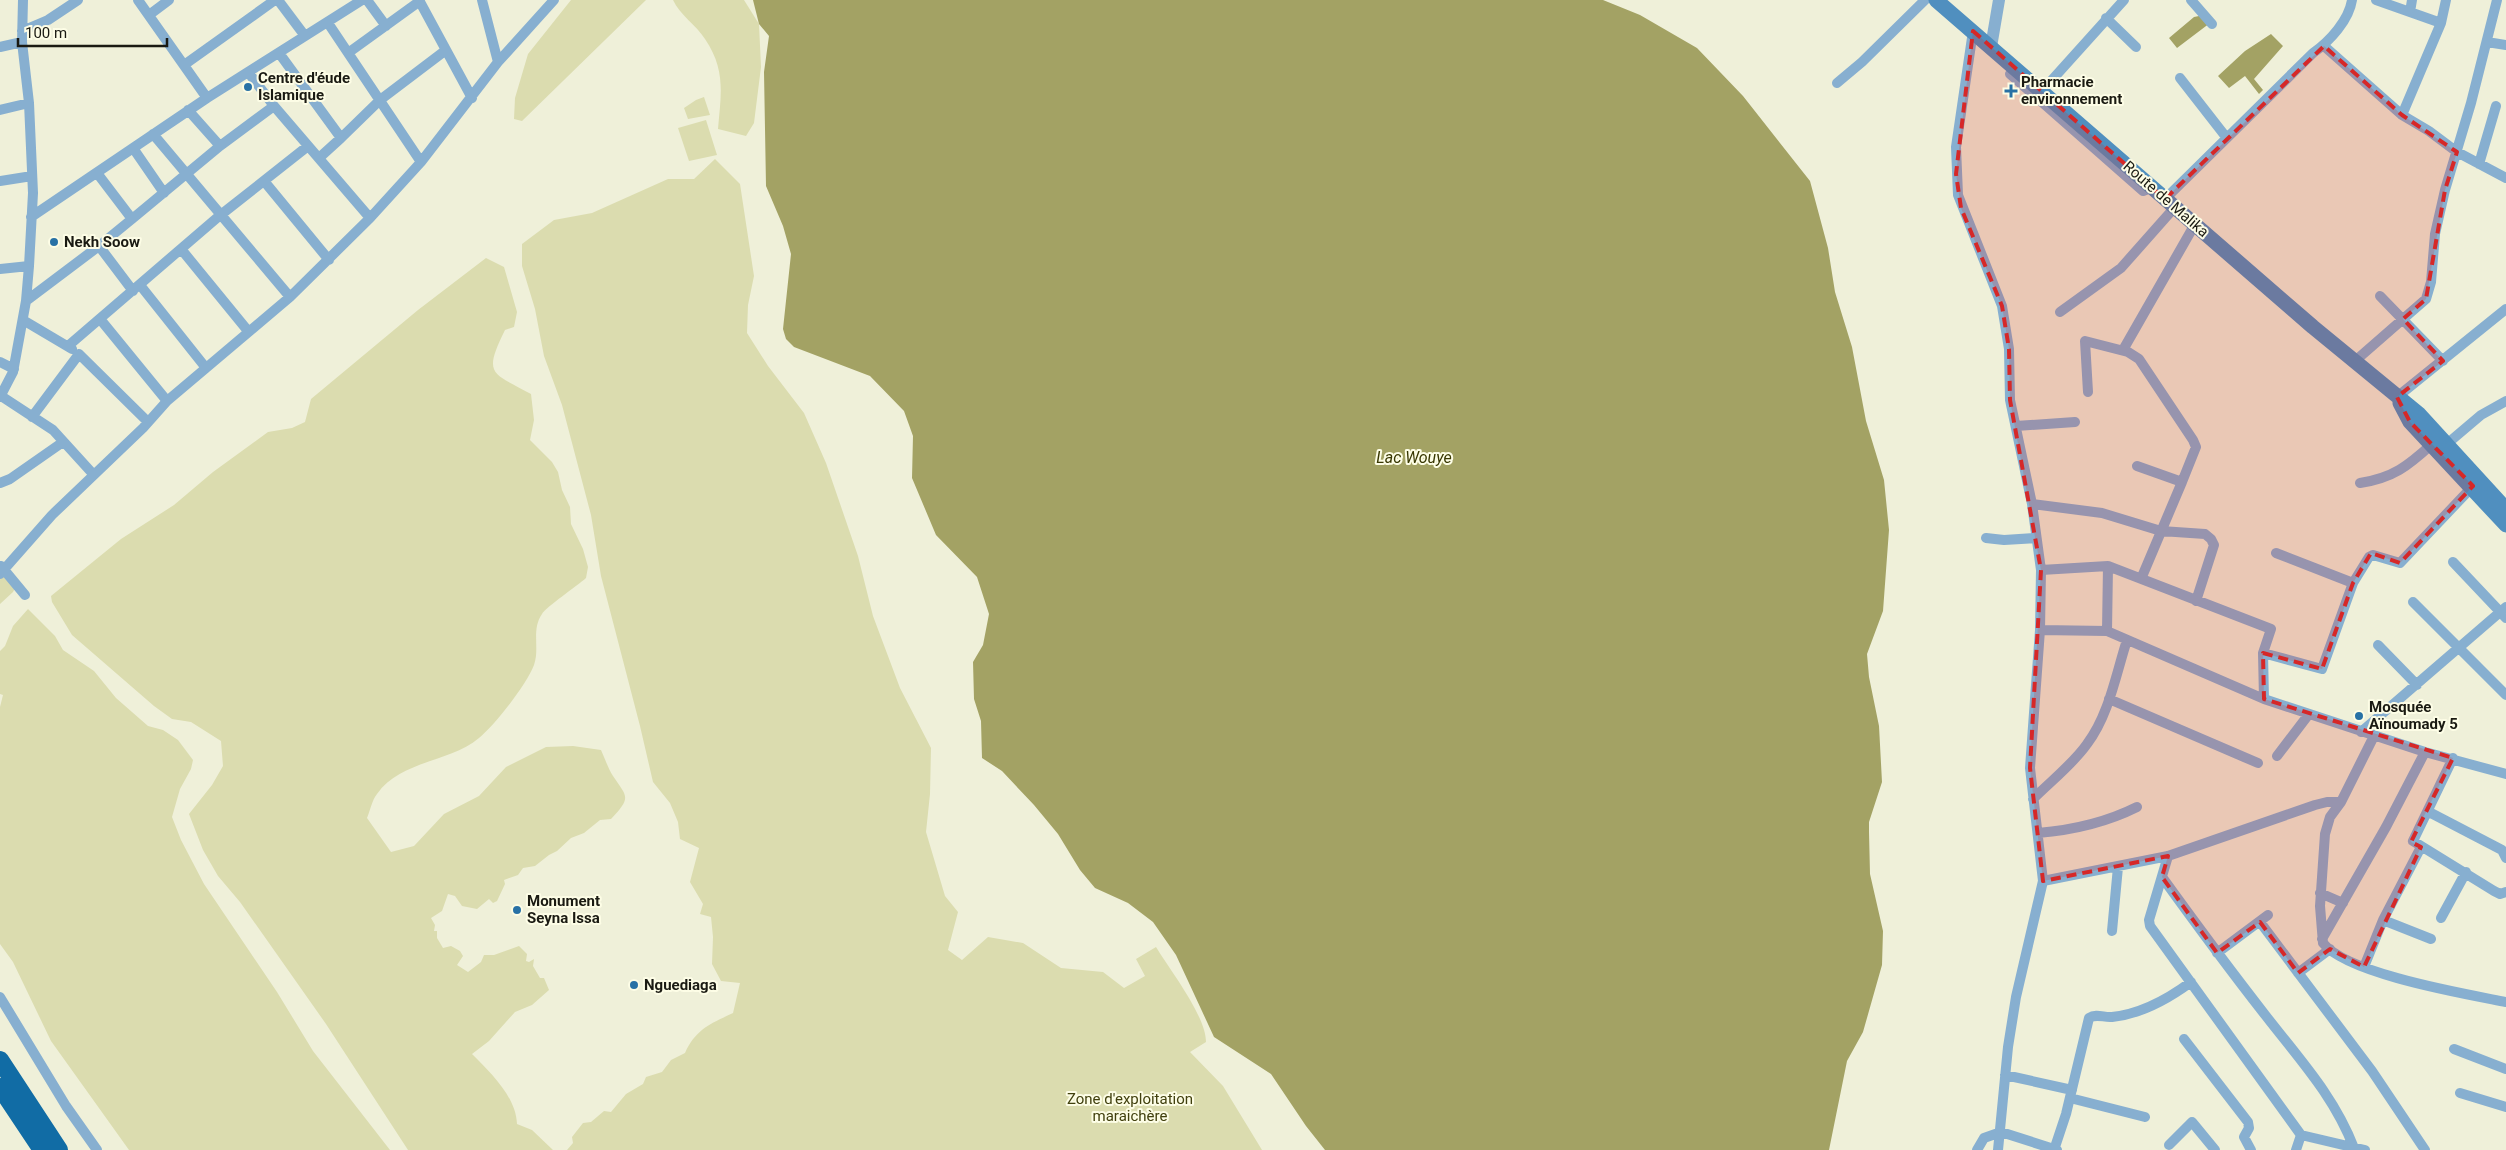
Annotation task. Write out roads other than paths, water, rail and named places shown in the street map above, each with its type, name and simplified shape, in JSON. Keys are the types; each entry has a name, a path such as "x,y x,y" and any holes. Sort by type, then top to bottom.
{"highway":[{"path":"0,1060 60,1150"},
{"path":"0,1087 42,1150"}],"main road":[{"name":"Route de Malika","path":"1936,0 2354,361 2419,414 2448,443 2506,509"},
{"name":"Route de Malika","path":"2397,397 2410,422 2473,486 2506,525"}],"street":[{"path":"24,0 22,37 29,103 32,217 26,301 14,369 0,397 53,430 92,474"},
{"path":"0,47 22,37 78,0"},
{"path":"138,0 207,98"},
{"path":"149,15 169,0"},
{"path":"184,65 276,0 305,36"},
{"path":"367,0 386,26"},
{"path":"482,0 498,62"},
{"path":"25,595 1,570 92,474 148,422 167,401 290,297 370,218 421,162 498,62 554,0"},
{"path":"1837,84 1925,0"},
{"path":"1991,47 1999,0"},
{"path":"2042,91 2124,0"},
{"path":"2190,0 2212,24"},
{"path":"2060,312 2121,268 2170,203 2226,137 2313,53 2324,46 2346,19 2351,10 2352,0"},
{"path":"2410,12 2412,0"},
{"path":"2402,114 2441,23 2446,0"},
{"path":"2354,361 2426,299 2431,282 2435,234 2443,198 2497,0"},
{"path":"348,53 419,1 472,98"},
{"path":"2380,1 2441,23"},
{"path":"32,217 188,110 328,22 356,2"},
{"path":"2106,18 2136,47"},
{"path":"328,22 421,162"},
{"path":"1973,32 1956,148 1958,195 2002,306 2009,349 2010,400 2032,504 2041,570 2040,630 2030,744 2033,799 2043,881 2016,997 2005,1075 1998,1150"},
{"path":"2486,42 2506,45"},
{"path":"2324,46 2402,114 2457,152 2506,178"},
{"path":"319,158 380,100 446,50"},
{"path":"279,53 341,138"},
{"path":"2005,59 2006,67 2010,74 2143,191 2153,187"},
{"path":"248,72 274,106 370,218"},
{"path":"2180,78 2226,137"},
{"path":"0,110 29,103"},
{"path":"26,301 99,246 220,146 274,106"},
{"path":"2479,164 2496,106"},
{"path":"188,110 220,146"},
{"path":"153,134 290,297"},
{"path":"68,346 221,215 308,146"},
{"path":"133,148 164,193"},
{"path":"96,173 132,219"},
{"path":"0,181 32,176"},
{"path":"264,181 329,260"},
{"path":"2123,350 2195,224"},
{"path":"99,246 206,368"},
{"path":"181,249 248,331"},
{"path":"0,269 29,266"},
{"path":"2380,296 2443,361"},
{"path":"2397,397 2506,309"},
{"path":"100,319 167,401"},
{"path":"22,320 79,354 148,422"},
{"path":"2088,392 2086,341 2134,354 2144,365 2196,447 2141,579"},
{"path":"32,417 79,354"},
{"path":"0,362 14,369"},
{"path":"2448,443 2481,415 2506,401"},
{"path":"2016,426 2075,422"},
{"path":"0,483 63,442"},
{"path":"2360,483 2388,477 2400,472 2432,444"},
{"path":"2137,466 2182,482"},
{"path":"2263,653 2322,669 2353,583 2369,557 2373,555 2394,563 2400,563 2473,486"},
{"path":"2032,504 2102,513 2161,531 2205,534 2214,545 2196,601"},
{"path":"1986,538 2004,540 2036,538"},
{"path":"2276,553 2353,583"},
{"path":"2361,732 2504,612 2453,562"},
{"path":"2041,570 2108,566 2271,630 2263,653 2264,699"},
{"path":"2107,632 2108,566"},
{"path":"2413,602 2506,695"},
{"path":"2040,630 2107,632 2264,699 2425,752 2453,758 2506,774"},
{"path":"2033,799 2087,744 2109,699 2127,640"},
{"path":"2378,645 2417,685"},
{"path":"2109,699 2258,762"},
{"path":"2277,756 2309,714"},
{"path":"2374,736 2341,802 2330,817 2325,834 2320,893 2322,940 2330,949 2364,967 2419,983 2506,1002"},
{"path":"2322,940 2425,752"},
{"path":"2453,758 2429,812 2414,838 2414,843 2466,872 2494,891 2500,894 2506,892"},
{"path":"2043,881 2168,856 2315,805 2326,802 2341,802"},
{"path":"2038,833 2075,829 2096,824 2138,807"},
{"path":"2429,812 2502,850 2506,858"},
{"path":"2364,967 2382,920 2420,847"},
{"path":"2168,856 2149,923 2301,1136 2365,1150"},
{"path":"2112,931 2118,867"},
{"path":"2441,918 2466,872"},
{"path":"2162,876 2217,953 2326,1092 2343,1120 2354,1148"},
{"path":"2320,893 2343,903"},
{"path":"2217,953 2268,915"},
{"path":"2382,920 2431,939"},
{"path":"2260,922 2372,1071 2425,1150"},
{"path":"2298,973 2330,949"},
{"path":"1977,1150 1984,1138 2001,1132 2055,1150 2071,1094 2089,1018 2096,1015 2114,1017 2164,1002 2191,982"},
{"path":"0,997 66,1106 97,1150"},
{"path":"2184,1039 2248,1122 2249,1128 2244,1137 2251,1150"},
{"path":"2454,1049 2506,1069"},
{"path":"2005,1075 2145,1117"},
{"path":"2460,1093 2506,1107"},
{"path":"2169,1146 2192,1122 2215,1150"},
{"path":"2296,1150 2301,1136"}],"water":[{"name":"Lac Wouye","path":"753,0 1603,0 1640,15 1697,48 1743,96 1810,181 1828,248 1835,292 1852,347 1866,421 1884,480 1889,530 1883,611 1867,654 1869,677 1879,726 1882,782 1869,822 1869,832 1870,874 1883,931 1882,965 1863,1032 1847,1061 1829,1150 1325,1150 1306,1126 1271,1074 1214,1037 1176,955 1153,922 1128,903 1095,888 1080,870 1058,834 1034,805 1002,771 982,758 981,721 974,699 973,662 983,645 989,614 977,577 936,535 912,478 913,436 904,411 870,376 794,347 786,339 783,329 791,254 783,226 766,186 764,72 769,36 759,24"},
{"path":"2199,16 2210,23 2177,48 2169,38 2194,17"},
{"path":"2271,34 2283,46 2254,79 2263,90 2259,94 2245,76 2229,88 2218,76 2245,51"}],"place":[{"name":"Centre d'éude Islamique","path":"248,87"},
{"name":"Pharmacie environnement","path":"2011,91"},
{"name":"Nekh Soow","path":"54,242"},
{"name":"Mosquée Aïnoumady 5","path":"2359,716"},
{"name":"Monument Seyna Issa","path":"517,910"},
{"name":"Nguediaga","path":"634,985"}],"park label":[{"name":"Zone d'exploitation maraichère","path":"1130,1108"}]}
